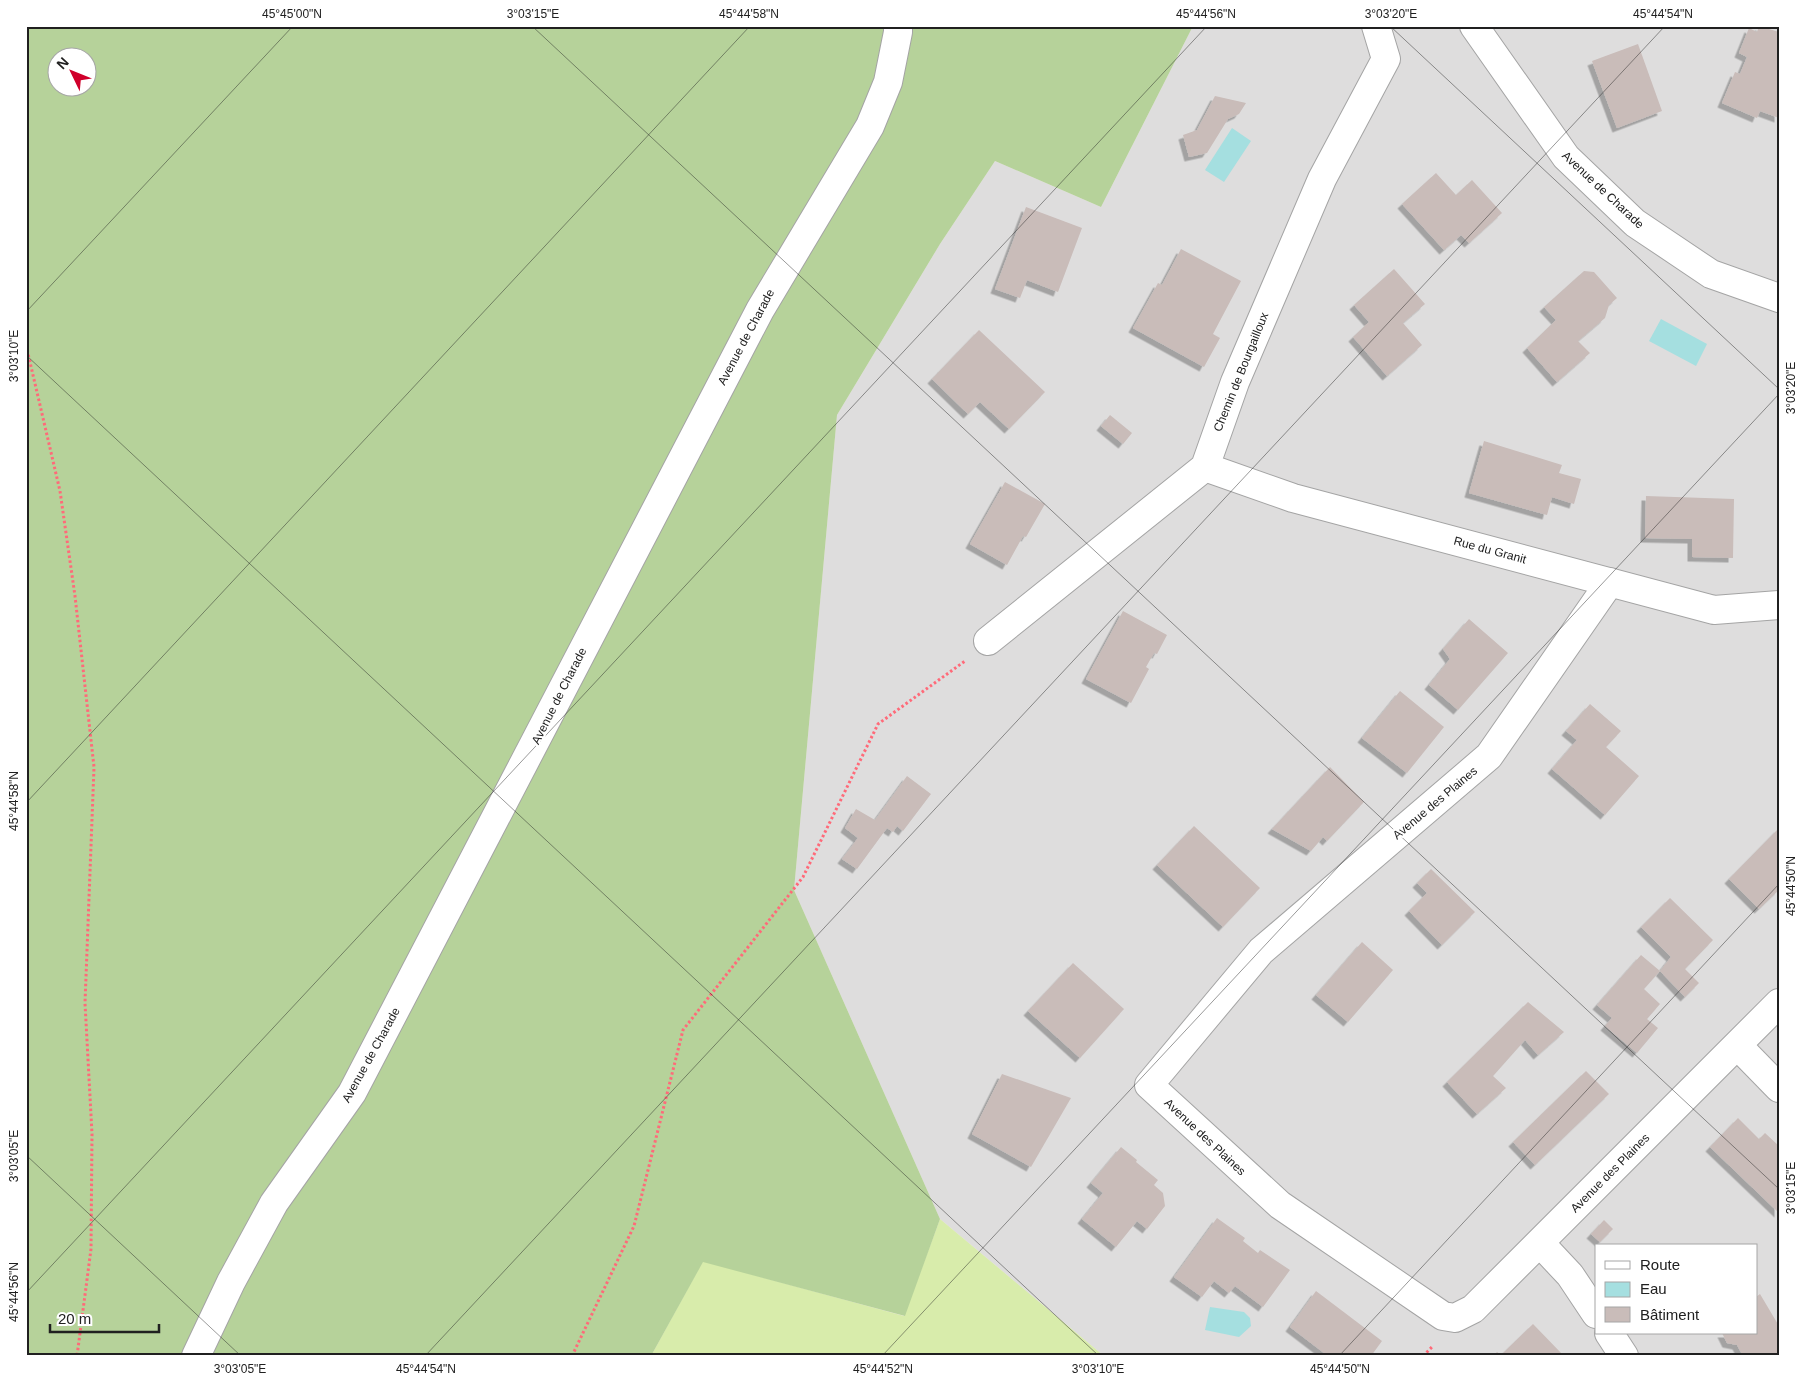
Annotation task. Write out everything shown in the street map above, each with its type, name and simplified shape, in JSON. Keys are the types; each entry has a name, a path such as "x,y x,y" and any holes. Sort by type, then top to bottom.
{"street":[{"name":"Avenue de Charade","path":"196,1356 231,1282 274,1203 352,1093 760,310 870,126 888,82 898,26"},
{"name":"Chemin de Bourgailloux","path":"1204,467 1236,382 1322,179 1386,59 1376,26"},
{"name":"Avenue de Charade","path":"1474,26 1566,157 1635,223 1711,274 1779,298"},
{"name":"Rue du Granit","path":"1204,467 1293,498 1714,610 1779,604"},
{"path":"988,642 1204,467"},
{"name":"Avenue des Plaines","path":"1610,582 1489,756 1261,951 1148,1085 1280,1205 1443,1316 1456,1318 1473,1309 1779,1004"},
{"path":"1738,1046 1779,1088"},
{"path":"1540,1242 1570,1275 1595,1312"},
{"path":"1610,1334 1624,1356"}],"path":[{"path":"26,345 60,491 75,596 94,767 85,1003 92,1134 90,1248 77,1356"},
{"path":"572,1356 634,1226 684,1030 803,877 878,724 972,657 988,642"}],"shaded area":[{"path":"1193,26 1779,26 1779,1356 1104,1356 940,1219 794,890 837,415 940,244 995,161 1101,207"}],"green space":[{"path":"26,26 1193,26 1101,207 995,161 940,244 837,415 794,890 940,1219 905,1316 703,1262 651,1356 26,1356"},
{"path":"940,1219 1104,1356 651,1356 703,1261 904,1316"}],"water":[{"path":"1232,128 1251,141 1224,182 1205,170"},
{"path":"1661,319 1707,344 1696,366 1649,341"},
{"path":"1210,1307 1244,1312 1250,1318 1251,1326 1239,1337 1205,1330"}],"building":[{"path":"1759,26 1779,32 1779,118 1760,111 1757,118 1722,103 1735,72 1740,74 1747,57 1739,53 1749,28 1757,32"},
{"path":"1638,44 1662,111 1617,128 1592,61"},
{"path":"1215,96 1246,103 1239,114 1228,119 1207,153 1189,157 1183,135 1197,130"},
{"path":"1436,173 1456,195 1472,180 1502,213 1469,243 1461,235 1444,250 1402,204"},
{"path":"1026,207 1082,228 1058,292 1027,280 1020,298 995,289"},
{"path":"1181,249 1241,281 1213,334 1220,338 1204,367 1133,328 1158,283 1162,285"},
{"path":"1394,269 1425,304 1403,323 1422,345 1387,376 1353,337 1369,322 1354,305"},
{"path":"1584,271 1594,272 1617,298 1609,305 1605,318 1578,341 1590,353 1557,382 1527,348 1556,320 1544,307"},
{"path":"979,330 1045,392 1009,429 980,402 968,414 932,379"},
{"path":"1110,415 1132,433 1123,444 1101,426"},
{"path":"1484,441 1562,465 1559,473 1581,479 1574,504 1552,497 1547,515 1469,493"},
{"path":"1005,482 1045,504 1026,537 1023,536 1007,565 970,544"},
{"path":"1646,496 1734,499 1733,558 1692,557 1692,539 1645,538"},
{"path":"1123,611 1167,635 1157,654 1154,653 1146,667 1149,669 1131,703 1086,679"},
{"path":"1469,619 1508,653 1458,710 1429,685 1450,659 1443,649"},
{"path":"1400,691 1444,727 1407,773 1362,738"},
{"path":"1590,704 1621,731 1606,747 1639,776 1605,815 1552,769 1577,740 1566,731"},
{"path":"1330,767 1364,802 1327,841 1323,837 1311,851 1272,829"},
{"path":"907,776 931,794 903,831 897,826 893,832 887,828 857,869 842,859 858,838 845,828 856,809 875,820"},
{"path":"1194,826 1260,888 1223,927 1157,865"},
{"path":"1779,828 1779,890 1759,909 1729,879"},
{"path":"1431,869 1475,912 1442,945 1409,911 1427,893 1417,883"},
{"path":"1670,898 1713,940 1685,969 1699,983 1685,997 1660,971 1671,957 1641,927"},
{"path":"1362,942 1393,970 1348,1022 1316,995"},
{"path":"1641,955 1660,971 1644,989 1660,1004 1647,1019 1658,1028 1637,1053 1605,1026 1612,1018 1597,1005"},
{"path":"1073,963 1124,1009 1080,1058 1028,1011"},
{"path":"1528,1002 1564,1032 1538,1055 1525,1040 1493,1076 1506,1088 1477,1114 1447,1082"},
{"path":"1586,1071 1609,1094 1535,1165 1513,1142"},
{"path":"1002,1074 1071,1098 1031,1167 972,1134"},
{"path":"1738,1118 1759,1139 1765,1133 1779,1146 1779,1213 1710,1147"},
{"path":"1121,1147 1158,1180 1154,1185 1163,1193 1165,1206 1147,1229 1137,1221 1116,1247 1082,1219 1103,1193 1091,1183"},
{"path":"1217,1218 1245,1238 1243,1241 1258,1253 1260,1250 1290,1270 1263,1307 1235,1286 1229,1293 1214,1281 1202,1297 1174,1277"},
{"path":"1604,1220 1613,1229 1600,1242 1591,1234"},
{"path":"1316,1291 1382,1341 1371,1356 1328,1356 1290,1327"},
{"path":"1760,1294 1779,1326 1779,1356 1743,1356 1737,1345 1727,1343 1722,1334 1758,1334 1758,1296"},
{"path":"1533,1324 1564,1356 1493,1356 1497,1352 1501,1355"}]}
